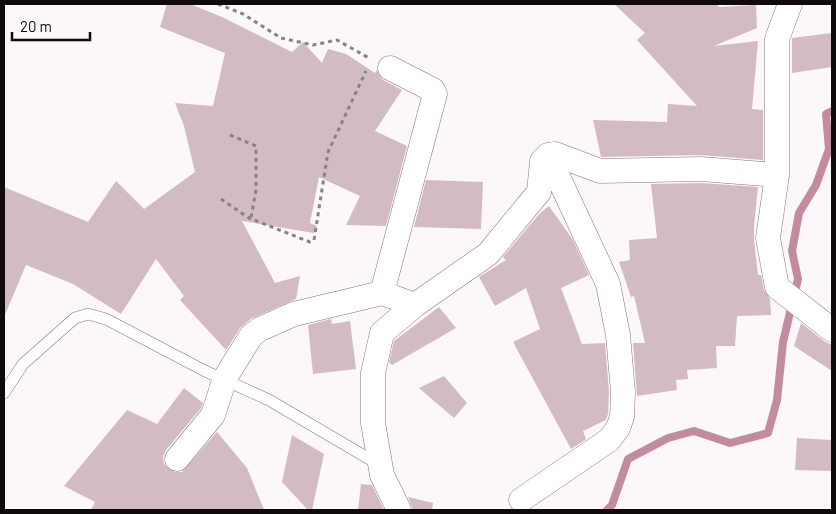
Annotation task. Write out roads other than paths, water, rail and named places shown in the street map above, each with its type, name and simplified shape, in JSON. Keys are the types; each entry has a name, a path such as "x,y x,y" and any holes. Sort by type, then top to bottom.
{"street":[{"path":"790,4 777,39 777,175 768,238 777,286 824,325"},
{"path":"382,293 435,94 433,90 390,68"},
{"path":"399,510 382,475 373,422 374,373 382,333 415,305 488,254 539,192 542,161 548,155 555,154 600,171 701,169 777,175"},
{"path":"521,500 609,440 618,428 622,416 623,392 618,335 608,284 548,155"},
{"path":"177,459 213,415 225,378 251,336 260,329 294,314 382,293 415,305"}],"lane":[{"path":"4,393 23,364 75,318 88,314 106,319 205,371 225,378 269,400 380,465"}],"waterway":[{"path":"607,510 612,505 628,459 668,438 694,431 730,443 768,433 777,400 783,342 798,279 792,251 799,213 816,185 829,149 826,114 832,111"}]}
